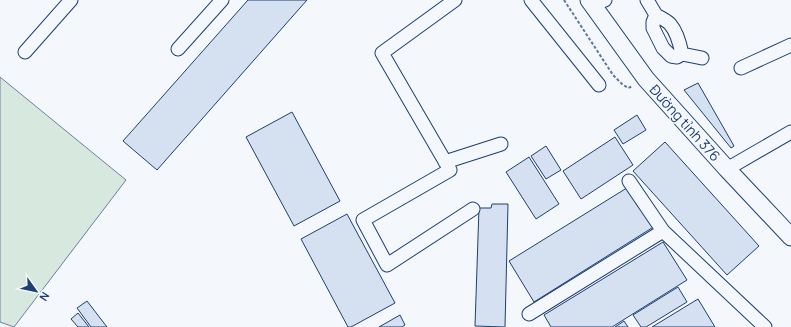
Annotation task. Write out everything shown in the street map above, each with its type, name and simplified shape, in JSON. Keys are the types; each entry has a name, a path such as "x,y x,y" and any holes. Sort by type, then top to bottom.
{"main road":[{"name":"Đường tỉnh 376","path":"596,1 646,79 791,238"}],"lane":[{"path":"25,52 71,0"},
{"path":"178,49 222,0"},
{"path":"455,0 382,53 450,170 362,220 387,265 473,209"},
{"path":"531,0 599,85"},
{"path":"647,0 656,15 653,22 653,28 663,48 671,56 676,57 682,54 702,58"},
{"path":"741,68 791,45"},
{"path":"727,169 791,132"},
{"path":"445,162 502,144"},
{"path":"629,181 663,231 765,327"},
{"path":"529,314 663,231"}],"path":[{"path":"564,0 613,74 622,84 628,88 638,85 646,79"}],"shaded area":[{"path":"0,77 126,180 14,327 0,322"}],"building":[{"path":"248,0 307,0 157,170 123,141"},
{"path":"698,83 734,146 731,148 684,90"},
{"path":"292,112 340,201 294,226 246,137"},
{"path":"637,115 646,130 623,144 614,130"},
{"path":"615,137 633,165 581,199 563,171"},
{"path":"665,142 759,246 727,275 633,171"},
{"path":"546,146 561,170 546,179 531,156"},
{"path":"529,157 559,204 536,219 506,172"},
{"path":"630,186 655,226 534,302 509,261"},
{"path":"492,204 508,204 505,327 475,326 479,208 491,208"},
{"path":"347,214 395,303 351,327 348,327 301,239"},
{"path":"663,242 687,280 612,327 551,327 544,315"},
{"path":"678,287 687,302 646,327 641,327 633,315"},
{"path":"698,299 715,327 652,327"},
{"path":"87,301 107,327 91,327 77,308"},
{"path":"78,313 89,327 78,327 71,319"},
{"path":"400,315 405,325 402,327 379,327"},
{"path":"624,321 628,327 615,327"}]}
